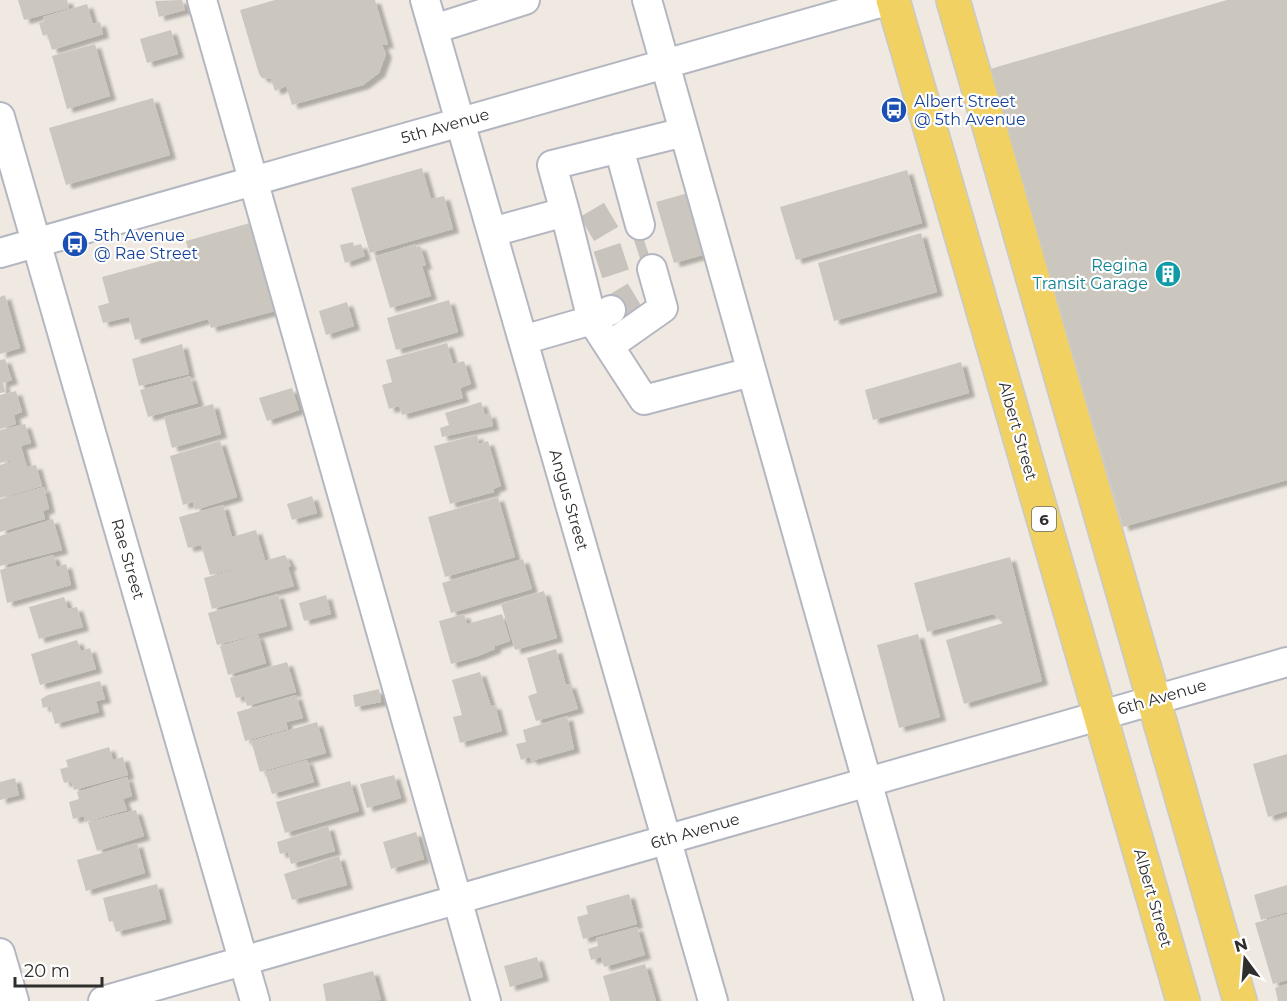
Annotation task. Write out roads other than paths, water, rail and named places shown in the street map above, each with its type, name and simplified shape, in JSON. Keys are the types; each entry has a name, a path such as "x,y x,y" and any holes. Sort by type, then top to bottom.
{"main road":[{"name":"Albert Street","path":"892,0 1183,1001"},
{"path":"953,0 1240,1001"}],"street":[{"path":"202,0 486,1001"},
{"name":"Angus Street","path":"425,0 713,1001"},
{"path":"434,30 525,0"},
{"path":"647,0 929,1001"},
{"name":"5th Avenue","path":"0,253 892,0"},
{"name":"Rae Street","path":"0,117 255,1001"},
{"path":"684,132 552,165 589,268 609,346 644,400 751,372"},
{"path":"619,148 631,212"},
{"path":"492,232 574,226"},
{"path":"609,346 663,308 650,281"},
{"path":"523,340 602,315"},
{"name":"6th Avenue","path":"103,1001 1287,662"},
{"path":"0,953 14,1001"}],"tunnel":[{"path":"587,229 619,210"},
{"path":"598,265 647,249"},
{"path":"611,310 641,292"}],"place":[{"name":"Albert Street @ 5th Avenue","path":"894,110"},
{"name":"5th Avenue @ Rae Street","path":"75,244"},
{"name":"Regina Transit Garage","path":"1168,274"}]}
